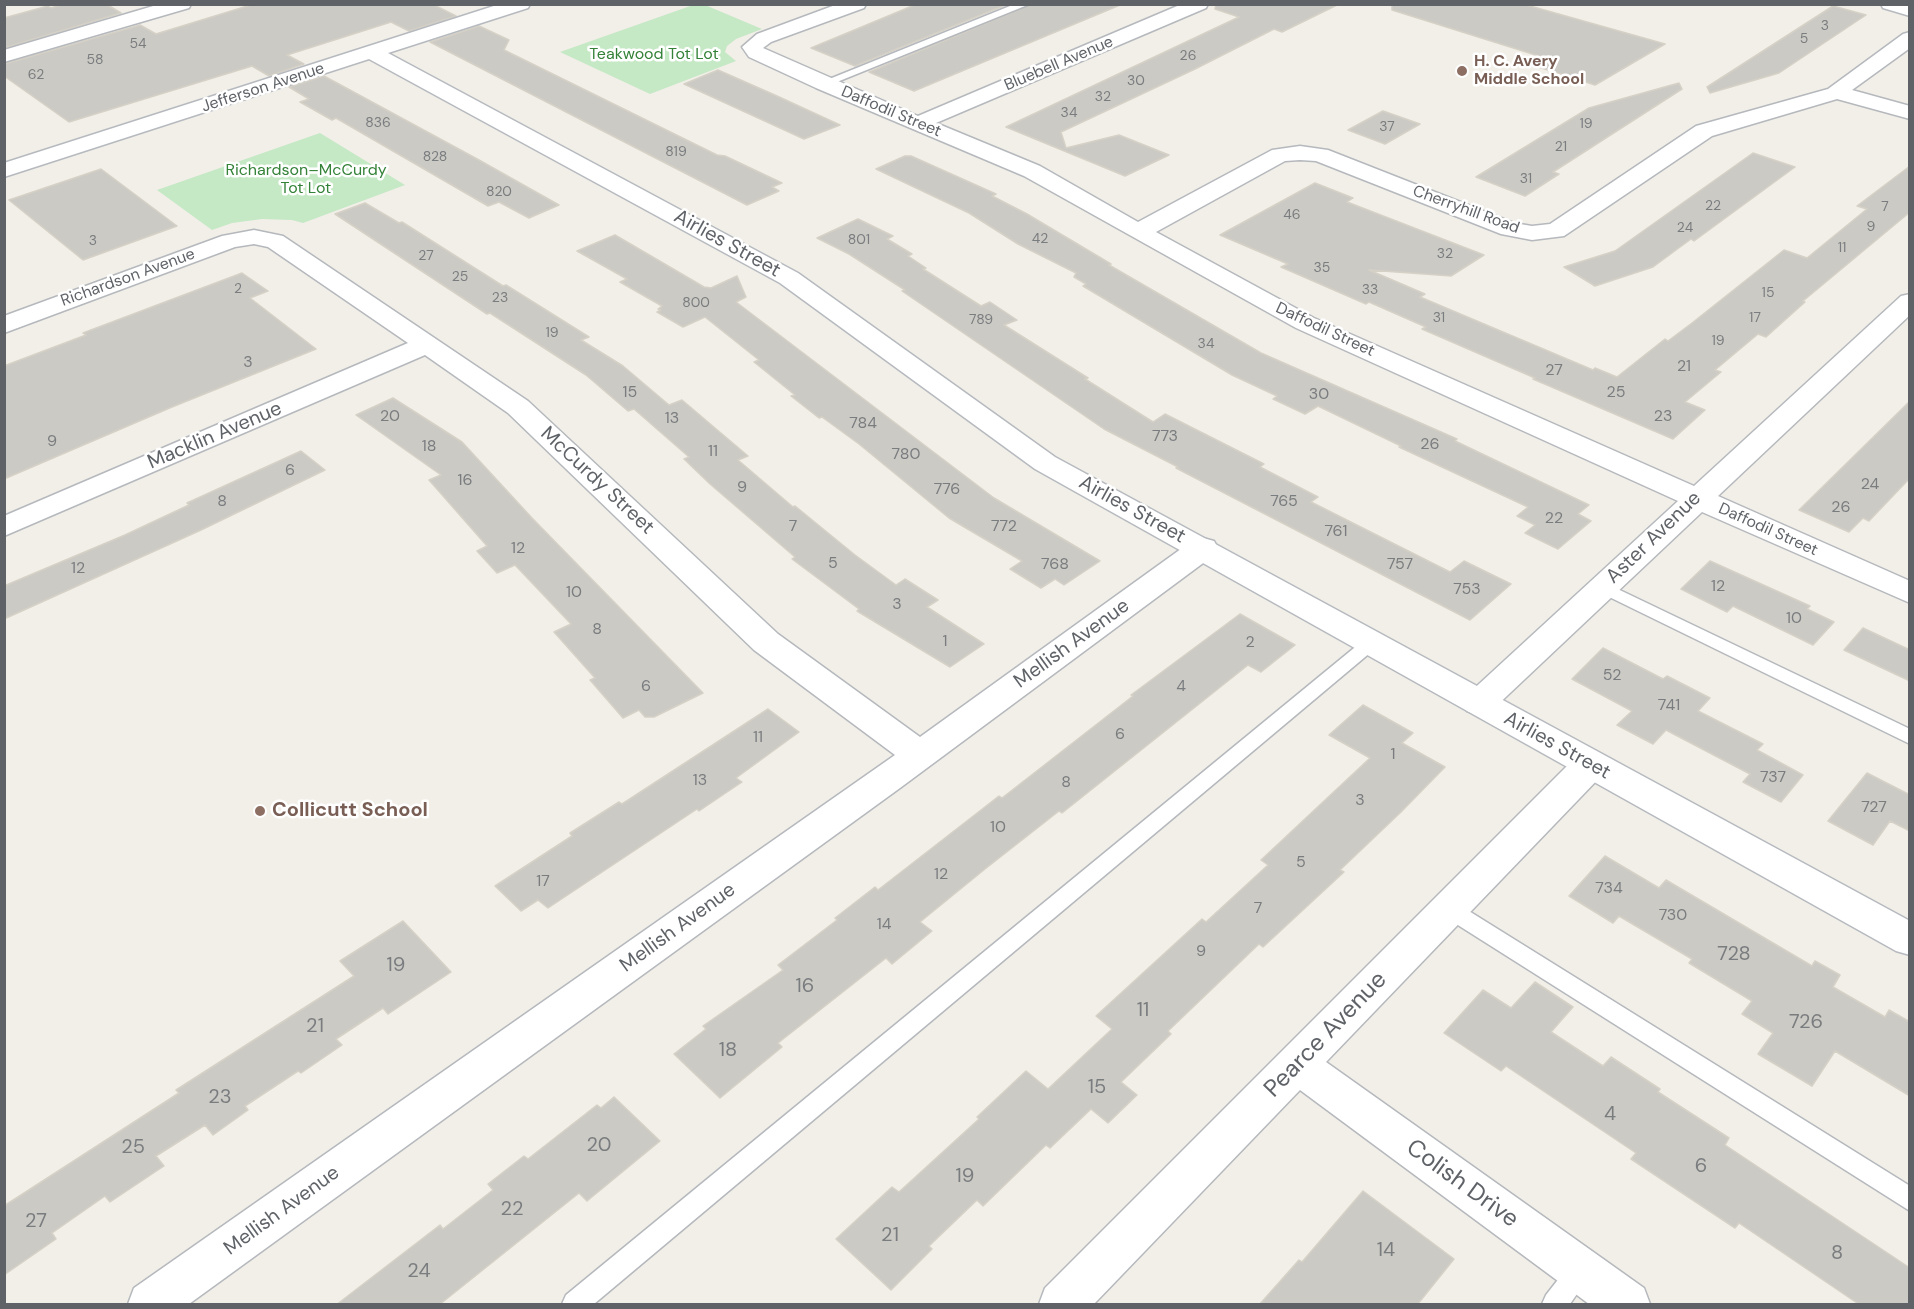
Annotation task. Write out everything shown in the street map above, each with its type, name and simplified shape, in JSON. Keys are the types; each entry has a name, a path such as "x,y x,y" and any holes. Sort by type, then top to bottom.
{"street":[{"path":"4,56 182,4"},
{"name":"Jefferson Avenue","path":"4,170 521,4"},
{"name":"Bluebell Avenue","path":"919,123 1199,4"},
{"path":"1890,4 1910,10"},
{"name":"Daffodil Street","path":"852,5 764,38 752,47 756,53 823,84 1032,171 1305,323 1910,593"},
{"name":"Cherryhill Road","path":"1139,231 1280,155 1300,153 1320,155 1509,229 1532,233 1556,231 1704,131 1836,92 1910,38"},
{"name":"Airlies Street","path":"373,53 789,278 1045,462 1910,940"},
{"path":"1836,92 1910,113"},
{"name":"Richardson Avenue","path":"4,324 230,241 254,237"},
{"name":"McCurdy Street","path":"254,237 275,241 518,407 766,642 920,755"},
{"name":"Aster Avenue","path":"1479,703 1910,301"},
{"name":"Macklin Avenue","path":"4,527 426,345"},
{"name":"Mellish Avenue","path":"151,1305 920,755 1203,548"},
{"name":"Pearce Avenue","path":"1062,1305 1590,765"},
{"name":"Colish Drive","path":"1297,1064 1567,1288 1627,1305"}],"lane":[{"path":"823,84 1025,4"},
{"path":"1603,587 1910,737"},
{"path":"575,1305 1371,642"},
{"path":"1449,909 1910,1200"}],"green space":[{"name":"Teakwood Tot Lot","path":"696,4 705,5 762,29 736,39 727,46 725,52 736,61 650,94 560,52"},
{"name":"Richardson–McCurdy Tot Lot","path":"320,133 405,185 303,223 292,220 262,219 232,223 212,230 157,190"}],"building":[{"path":"64,4 106,4 121,13 4,48 4,18"},
{"path":"254,4 432,4 456,16 409,31 391,22 287,55 304,64 269,76 252,66 69,122 4,76 4,64 140,25 156,34"},
{"path":"917,4 1008,4 855,66 811,48"},
{"path":"1032,4 1120,5 914,91 869,72"},
{"path":"1216,4 1339,4 1282,32 1274,29 1061,132 1066,148 1119,135 1169,155 1125,176 1006,127 1239,17 1215,9"},
{"path":"1392,4 1523,4 1665,44 1595,85 1529,64 1542,57 1392,10"},
{"path":"1833,6 1866,15 1779,73 1710,93 1707,87"},
{"path":"479,26 509,40 504,50 717,155 725,156 782,183 772,187 779,191 747,205 430,42"},
{"path":"718,70 840,125 804,139 684,84"},
{"path":"324,76 559,205 529,218 499,202 488,206 336,118 332,120 300,102 309,99 289,87"},
{"path":"1679,83 1682,89 1553,172 1559,174 1525,196 1476,177 1589,108"},
{"path":"1383,111 1420,124 1385,144 1348,130"},
{"path":"1753,153 1795,167 1694,241 1691,239 1653,267 1595,286 1564,267 1615,251"},
{"path":"905,156 911,156 996,194 992,196 1027,214 1111,264 1109,265 1261,353 1457,439 1455,441 1589,505 1578,514 1591,521 1558,549 1525,533 1535,525 1517,516 1528,507 1399,447 1401,446 1318,406 1305,414 1273,399 1277,396 1232,375 1083,286 1086,284 1074,277 1076,273 1018,244 969,213 876,169"},
{"path":"1910,166 1910,212 1803,301 1805,302 1766,337 1758,334 1715,370 1721,372 1685,402 1705,410 1673,439 1422,329 1426,327 1281,267 1288,264 1220,235 1315,183 1353,198 1347,202 1484,255 1451,276 1369,270 1425,294 1420,297 1593,370 1595,368 1617,377 1665,339 1668,341 1692,323 1784,250 1807,258 1867,209 1857,206"},
{"path":"101,169 177,226 83,260 9,200"},
{"path":"365,203 399,223 402,222 589,337 581,340 623,366 669,405 682,400 748,456 738,460 793,507 795,506 896,585 905,579 938,600 927,607 984,644 950,667 857,611 859,609 792,559 795,557 710,484 684,459 689,457 634,409 628,411 586,375 490,313 487,314 335,214"},
{"path":"858,219 893,236 887,239 912,254 908,256 926,268 923,269 981,306 990,302 1017,320 1004,325 1153,422 1165,414 1264,464 1260,467 1318,497 1311,502 1450,572 1464,561 1511,584 1470,620 1104,429 902,291 905,290 849,254 817,238"},
{"path":"615,235 704,287 711,288 737,276 746,297 736,302 994,498 1100,561 1064,585 1055,579 1041,588 1010,569 1022,561 949,518 859,444 822,417 819,418 754,362 759,360 705,317 683,327 657,312 662,306 620,282 627,279 577,251"},
{"path":"242,273 268,291 250,298 316,349 172,407 4,479 4,366 86,335 83,333"},
{"path":"393,398 462,442 532,518 703,693 654,717 645,717 639,710 623,718 590,680 595,678 554,632 571,624 515,565 497,573 477,551 487,546 429,480 441,475 356,415"},
{"path":"1910,401 1910,478 1869,521 1863,518 1849,532 1799,510"},
{"path":"301,451 325,470 201,530 4,619 4,586 125,535 189,505 187,503"},
{"path":"1710,561 1810,606 1807,609 1834,622 1813,645 1733,606 1727,612 1681,589"},
{"path":"1240,614 1295,645 1261,672 1248,665 1062,813 1059,811 985,869 920,922 932,931 892,964 886,958 778,1043 782,1047 720,1098 674,1054 706,1029 703,1026 783,970 778,965 837,920 835,918 875,887 878,890 999,796 1002,798 1133,696 1131,695"},
{"path":"1863,628 1910,650 1910,681 1844,650"},
{"path":"1603,648 1663,679 1667,676 1710,698 1698,711 1763,744 1757,750 1803,775 1781,802 1743,782 1750,774 1666,730 1653,744 1617,725 1632,711 1572,679"},
{"path":"1363,705 1413,733 1402,743 1445,767 1340,870 1344,872 1263,947 1259,944 1168,1031 1171,1034 1121,1082 1137,1095 1108,1123 1091,1109 1050,1148 1046,1145 983,1206 977,1200 929,1246 932,1249 891,1290 836,1239 892,1187 899,1192 979,1119 977,1117 1026,1071 1048,1089 1112,1029 1096,1016 1202,919 1206,922 1268,865 1261,860 1370,758 1329,735"},
{"path":"768,709 799,732 736,778 742,782 699,811 697,809 548,908 538,900 521,911 495,886 572,836 570,833 619,802 622,804"},
{"path":"1867,773 1910,795 1910,831 1890,821 1873,845 1828,821"},
{"path":"1605,856 1659,888 1666,880 1812,966 1815,961 1840,975 1833,987 1885,1017 1889,1010 1910,1022 1910,1096 1835,1051 1812,1086 1758,1054 1773,1033 1742,1014 1752,1001 1689,963 1692,959 1619,916 1613,923 1569,896"},
{"path":"403,921 451,972 388,1014 383,1008 336,1039 342,1045 301,1073 298,1071 245,1106 248,1110 213,1135 205,1125 156,1156 164,1166 110,1202 105,1196 52,1233 56,1239 4,1275 4,1206 179,1093 176,1090 354,976 340,961"},
{"path":"1535,982 1573,1007 1551,1032 1603,1066 1611,1057 1660,1089 1658,1092 1729,1138 1725,1145 1910,1268 1910,1305 1860,1305 1739,1223 1735,1228 1631,1159 1636,1153 1506,1066 1501,1071 1444,1033 1483,990 1511,1008"},
{"path":"614,1097 660,1141 587,1201 579,1193 439,1305 336,1305 440,1225 443,1229 493,1190 488,1184 524,1156 528,1159 597,1105 601,1108"},
{"path":"1363,1191 1454,1259 1417,1305 1259,1305 1299,1260 1302,1262"}],"place":[{"name":"H. C. Avery Middle School","path":"1462,71"},
{"name":"Collicutt School","path":"260,811"}]}
